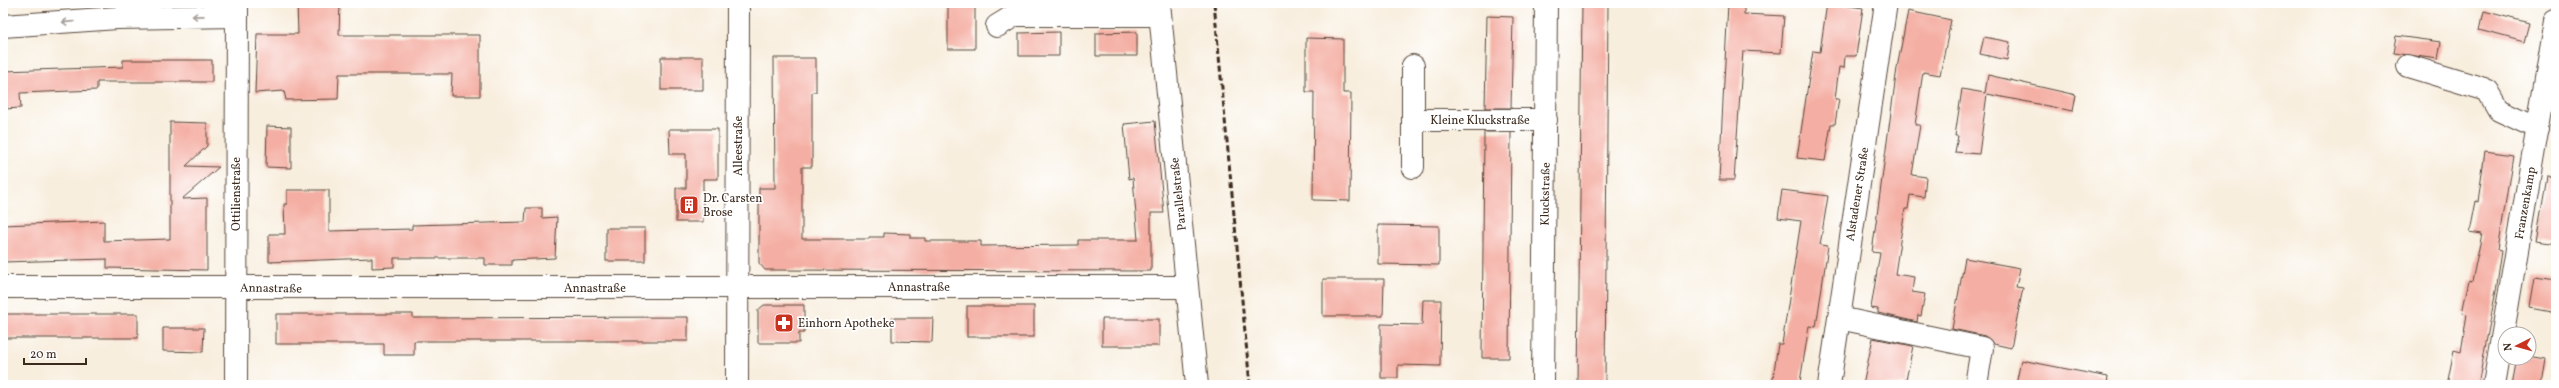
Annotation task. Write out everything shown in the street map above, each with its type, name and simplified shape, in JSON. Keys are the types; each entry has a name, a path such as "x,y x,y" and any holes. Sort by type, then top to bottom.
{"street":[{"name":"Alleestraße","path":"737,385 738,3"},
{"name":"Kluckstraße","path":"1543,385 1546,3"},
{"name":"Alstadener Straße","path":"1829,385 1886,3"},
{"path":"3,26 237,9"},
{"name":"Ottilienstraße","path":"236,385 237,9"},
{"path":"997,26 1015,15 1160,9"},
{"name":"Parallelstraße","path":"1160,9 1197,385"},
{"name":"Franzenkamp","path":"2494,385 2543,133 2556,20"},
{"name":"Kleine Kluckstraße","path":"1413,166 1414,66"},
{"path":"2408,66 2484,89 2488,91 2499,110 2543,133"},
{"name":"Kleine Kluckstraße","path":"1413,120 1546,120"},
{"name":"Annastraße","path":"3,287 1187,287"},
{"path":"1839,318 1982,348 1976,385"}],"building":[{"path":"297,3 340,3 339,35 480,35 480,96 451,96 452,74 339,74 338,99 286,100 284,91 255,93 257,34 298,34"},
{"path":"948,3 975,3 975,49 948,49"},
{"path":"1582,3 1608,3 1605,385 1578,385"},
{"path":"1728,3 1744,3 1744,14 1784,16 1781,53 1743,51 1734,180 1719,180"},
{"path":"1827,3 1863,8 1856,56 1845,56 1844,68 1839,67 1835,99 1839,99 1835,124 1831,124 1825,161 1797,158 1813,51 1820,52"},
{"path":"1908,11 1951,20 1940,75 1923,72 1915,125 1920,125 1912,175 1926,177 1924,197 1910,195 1908,209 1905,209 1895,274 1914,277 1912,292 1925,294 1921,316 1918,315 1917,322 1878,313 1878,309 1871,308 1880,253 1872,252 1897,68"},
{"path":"2484,11 2529,23 2524,42 2480,30"},
{"path":"1487,16 1513,17 1511,108 1485,108"},
{"path":"1059,32 1059,56 1019,56 1019,33"},
{"path":"1137,32 1137,56 1096,56 1096,33"},
{"path":"2396,36 2441,42 2438,59 2393,53"},
{"path":"1984,37 2010,42 2007,60 1980,54"},
{"path":"1306,38 1343,39 1343,93 1351,93 1350,201 1313,200 1314,92 1306,92"},
{"path":"661,57 703,57 703,90 661,90"},
{"path":"774,58 816,58 816,92 812,92 812,167 802,167 802,239 869,239 869,237 884,237 884,233 910,234 910,238 925,238 925,241 981,241 981,246 1078,245 1078,240 1138,240 1133,178 1129,179 1124,124 1155,121 1164,213 1151,213 1151,271 765,270 759,263 759,188 775,188"},
{"path":"123,60 212,60 212,82 97,82 97,90 20,93 21,108 4,109 3,71 123,67"},
{"path":"1988,75 2076,95 2073,111 1987,94 1979,154 1955,152 1958,136 1955,136 1962,89 1985,93"},
{"path":"170,122 207,123 207,146 186,166 219,167 182,199 207,198 207,270 107,268 107,259 3,262 3,225 104,221 104,241 170,239"},
{"path":"267,126 291,127 291,168 266,167"},
{"path":"669,129 718,129 718,179 703,179 703,222 676,222 676,188 686,188 686,154 670,154"},
{"path":"1484,132 1511,132 1509,358 1482,358"},
{"path":"2485,151 2513,155 2498,250 2502,251 2497,285 2478,385 2447,385 2454,350 2461,352 2467,314 2462,313 2469,280 2472,281 2482,234 2470,232 2476,201 2478,202"},
{"path":"2547,177 2556,178 2556,244 2536,241"},
{"path":"287,190 329,190 329,231 412,229 412,225 525,222 526,208 542,208 542,218 557,217 555,258 512,260 512,265 485,265 485,258 394,258 394,267 372,268 372,258 269,262 269,234 285,234 284,204 287,204"},
{"path":"1782,190 1828,196 1820,245 1828,246 1816,327 1809,326 1800,382 1798,385 1772,385 1778,344 1782,344 1801,221 1778,218"},
{"path":"1378,225 1439,226 1439,265 1378,264"},
{"path":"606,228 645,228 645,261 606,261"},
{"path":"1965,258 2020,268 2016,287 2023,288 2011,348 1994,344 1985,336 1952,329"},
{"path":"2535,278 2556,281 2556,313 2530,308"},
{"path":"1323,279 1384,279 1383,316 1323,316"},
{"path":"1423,300 1441,300 1440,366 1398,365 1398,378 1381,378 1381,324 1422,325"},
{"path":"764,305 804,305 804,333 799,333 799,343 758,343 758,310"},
{"path":"967,306 1034,306 1034,337 967,337"},
{"path":"3,314 138,314 138,338 3,338"},
{"path":"276,314 413,314 413,318 688,317 688,341 414,341 414,355 384,355 384,344 276,344"},
{"path":"892,318 933,318 932,342 892,341"},
{"path":"1102,319 1159,319 1159,346 1102,346"},
{"path":"163,328 204,328 203,352 163,351"},
{"path":"1873,338 1913,346 1905,385 1863,385"},
{"path":"2537,357 2546,359 2542,385 2512,385 2516,366 2537,366"},
{"path":"2021,360 2108,377 2107,385 2016,385"}],"railway":[{"path":"1214,3 1250,385"}],"place":[{"name":"Dr. Carsten Brose","path":"689,205"},
{"name":"Einhorn Apotheke","path":"784,323"}]}
